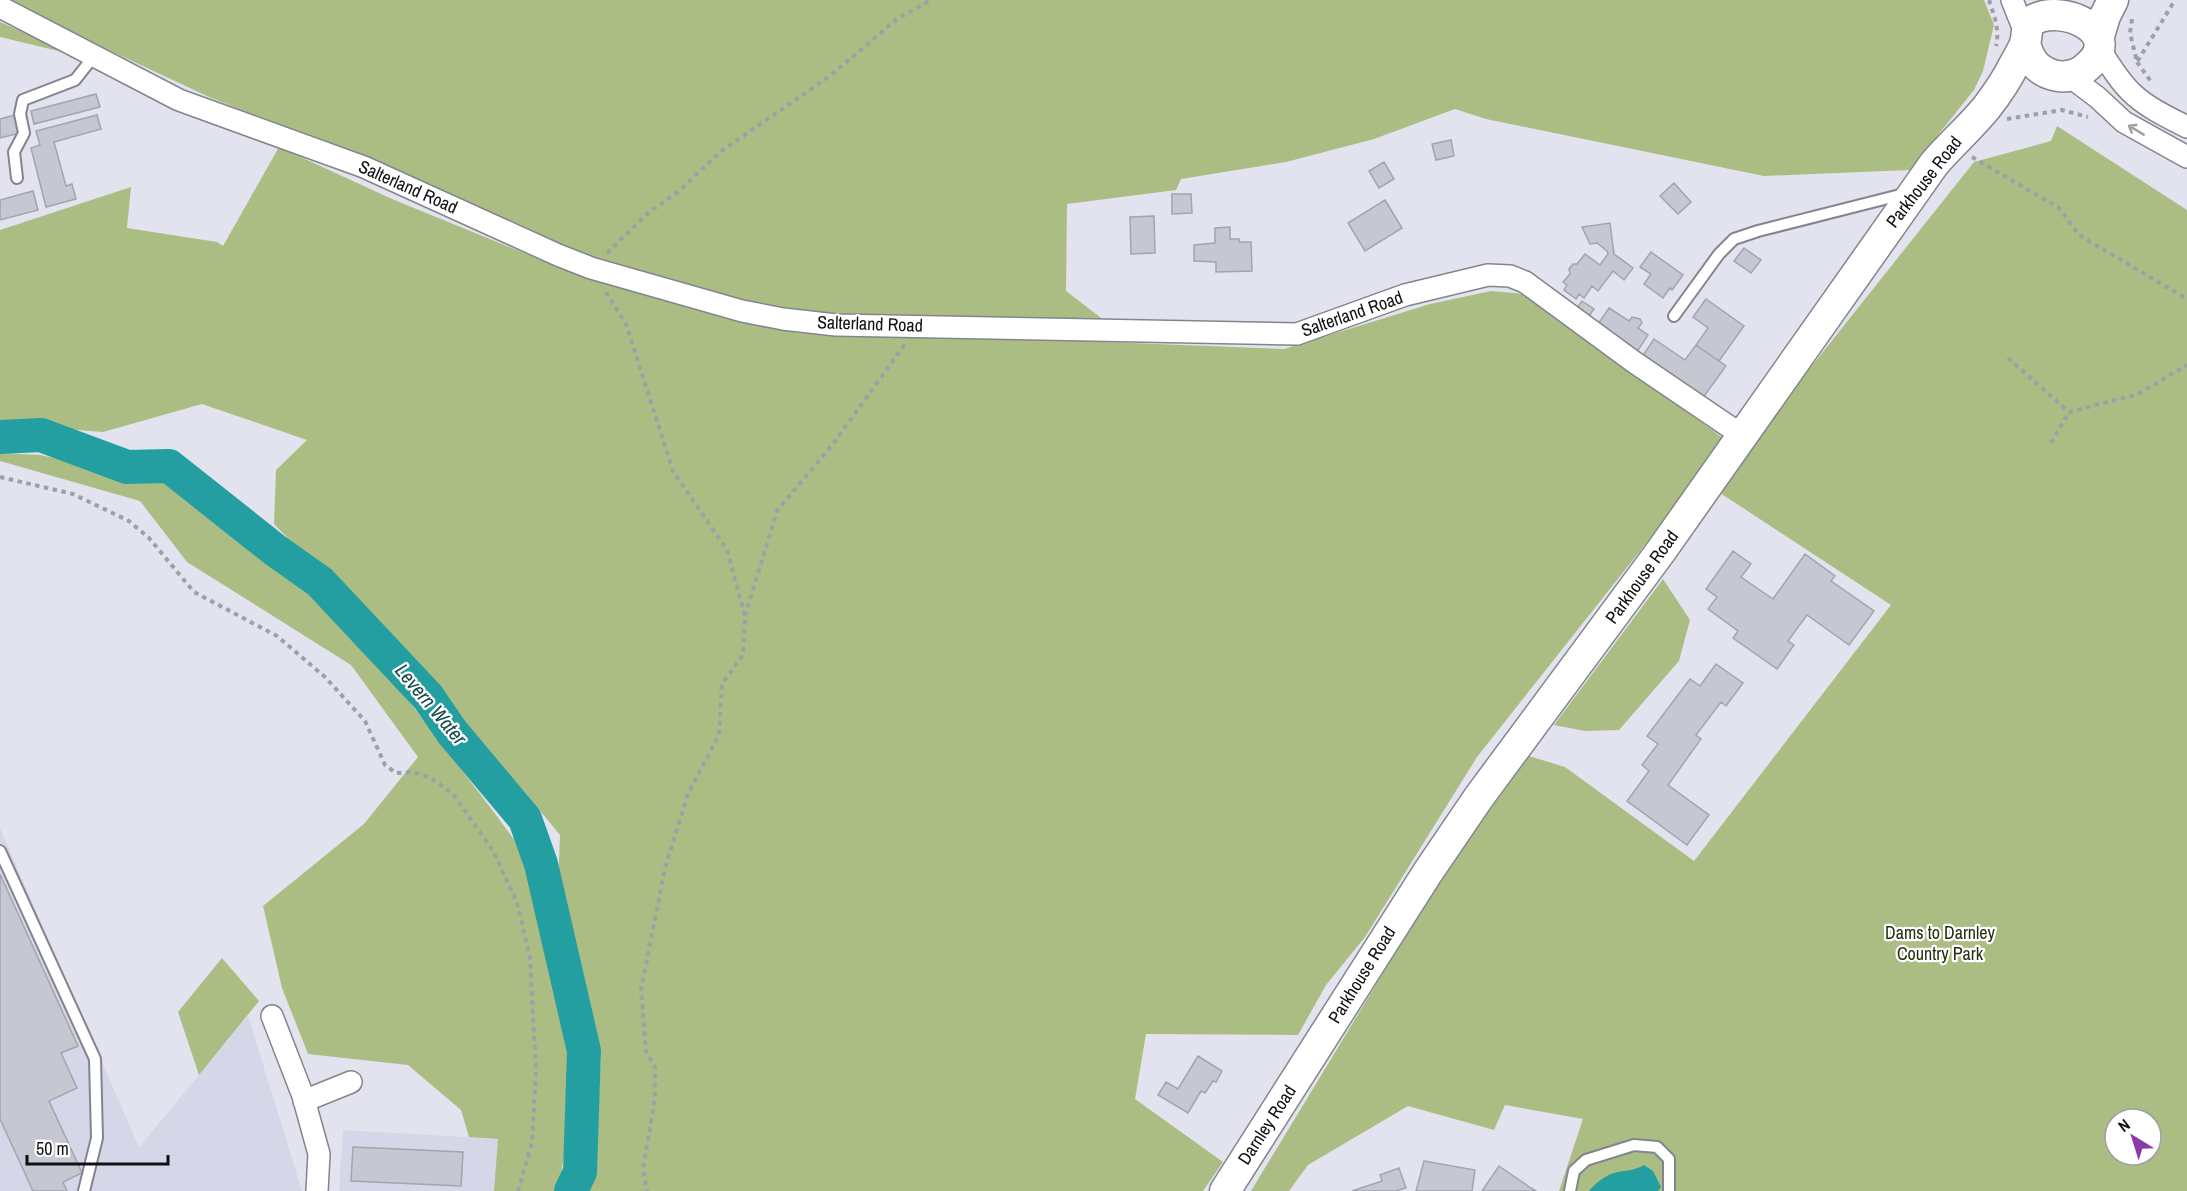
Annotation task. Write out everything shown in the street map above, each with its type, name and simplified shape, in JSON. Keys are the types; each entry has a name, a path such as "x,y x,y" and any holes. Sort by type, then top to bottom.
{"main road":[{"name":"Parkhouse Road","path":"1993,114 2033,17 2043,8 2066,2 2081,8 2096,26 2099,41"},
{"name":"Parkhouse Road","path":"1310,1058 1428,872 1479,797 1601,634 1743,436 1913,192 1950,145 2038,80 2079,73 2088,66 2095,58 2099,41 2123,5"},
{"path":"2025,39 2029,56 2036,66 2046,73 2063,76"},
{"name":"Darnley Road","path":"1225,1191 1310,1058"}],"street":[{"path":"2012,0 2025,39"},
{"name":"Salterland Road","path":"0,7 179,100 364,167 591,268 742,311 783,319 836,325 1297,334 1405,295 1488,275 1510,276 1525,282 1606,342 1743,436"},
{"path":"2099,41 2110,67 2132,96 2187,127"},
{"path":"2063,76 2097,97 2131,127 2187,158"},
{"path":"272,1016 304,1101 319,1154 318,1191"},
{"path":"304,1101 351,1082"}],"lane":[{"path":"16,178 14,152 24,133 21,114 23,100 75,80 94,56"},
{"path":"1674,316 1719,254 1734,239 1913,192"},
{"path":"0,850 95,1059 97,1138 84,1191"},
{"path":"1570,1191 1574,1171 1586,1160 1634,1145 1657,1147 1669,1159 1669,1191"}],"path":[{"path":"745,616 727,550 673,471 626,324 591,268 648,213 679,191 720,152 830,76 897,19 931,0"},
{"path":"2137,62 2175,0"},
{"path":"2123,5 2137,62 2157,90"},
{"path":"1993,114 2062,110 2093,120"},
{"path":"1950,145 2059,208 2079,235 2187,299"},
{"path":"647,1191 644,1170 655,1098 655,1067 646,1052 641,990 665,867 688,794 719,735 722,684 743,655 745,616 777,511 833,444 918,326"},
{"path":"2007,358 2069,412"},
{"path":"2051,443 2069,412 2138,394 2187,366"},
{"path":"0,477 74,494 129,521 149,538 194,592 277,636 325,677 365,721 386,765 396,773 413,772 431,778 453,794 493,851 516,902 530,959 536,1071 532,1143 518,1191"}],"shaded area":[{"path":"0,828 139,1147 248,1016 302,1191 0,1191"},
{"path":"343,1130 499,1139 494,1191 339,1191"}],"green space":[{"path":"2,0 1984,0 1994,25 1983,71 1974,90 1910,170 1764,176 1486,119 1455,109 1374,139 1286,162 1181,179 1176,190 1067,204 1066,291 1109,324 807,317 666,284 577,252 416,179 209,97"},
{"path":"0,22 75,55 0,37"},
{"name":"Dams to Darnley Country Park","path":"2057,126 2187,210 2187,1191 1559,1191 1583,1119 1505,1105 1494,1130 1408,1106 1308,1165 1289,1191 1251,1191 1440,879 1529,756 1565,767 1694,861 1891,605 1714,489 1974,162 2051,141"},
{"path":"279,147 392,199 544,261 826,331 1284,349 1430,304 1491,291 1526,294 1727,441 1477,757 1365,937 1326,985 1298,1035 1146,1034 1135,1099 1223,1162 1203,1191 587,1191 596,1151 601,1056 558,890 560,835 522,789 449,713 404,656 274,524 276,470 307,440 202,404 103,432 0,424 0,230 131,187 127,228 217,242 223,246"},
{"path":"0,453 40,455 161,480 302,583 383,667 493,811 521,849 574,1057 572,1111 558,1191 494,1191 498,1139 469,1137 461,1110 408,1065 308,1054 282,988 263,906 364,824 418,757 351,665 187,562 140,501 0,461"},
{"path":"1663,579 1690,620 1679,661 1619,730 1585,731 1554,725"},
{"path":"222,958 259,1001 199,1075 178,1012"}],"water":[{"path":"1644,1165 1653,1171 1661,1187 1658,1191 1589,1191 1610,1174"}],"building":[{"path":"96,94 100,107 34,124 31,111"},
{"path":"15,115 20,133 0,138 0,119"},
{"path":"97,115 101,129 54,142 66,186 72,184 76,199 46,207 31,148 40,145 36,131"},
{"path":"1451,140 1454,156 1436,160 1432,144"},
{"path":"1384,162 1394,179 1379,188 1369,171"},
{"path":"1674,183 1691,202 1678,214 1660,196"},
{"path":"33,191 38,210 0,220 0,200"},
{"path":"1172,194 1191,194 1192,213 1172,214"},
{"path":"1385,200 1402,228 1365,251 1348,223"},
{"path":"1154,216 1155,253 1131,254 1130,217"},
{"path":"1610,223 1614,254 1633,268 1624,280 1613,271 1598,291 1592,286 1584,298 1579,294 1576,299 1564,290 1567,285 1563,282 1570,274 1569,269 1573,264 1577,264 1585,254 1600,265 1608,254 1597,243 1590,244 1582,227"},
{"path":"1230,227 1230,239 1251,242 1252,271 1216,272 1216,262 1194,261 1194,245 1215,243 1215,228"},
{"path":"1744,248 1761,260 1751,273 1734,261"},
{"path":"1651,252 1683,275 1663,298 1644,284 1651,274 1640,267"},
{"path":"1706,299 1744,326 1719,361 1696,345 1708,328 1693,317"},
{"path":"1582,301 1594,309 1589,316 1577,308"},
{"path":"1609,308 1629,321 1632,317 1640,319 1642,323 1638,328 1648,335 1637,352 1598,324"},
{"path":"1654,339 1685,360 1696,345 1726,366 1702,399 1642,357"},
{"path":"1733,551 1751,564 1741,577 1773,599 1805,554 1835,576 1831,581 1874,611 1849,645 1807,615 1788,641 1794,645 1777,669 1733,638 1738,631 1708,609 1717,597 1706,589"},
{"path":"1716,664 1743,683 1726,706 1721,702 1696,735 1701,739 1668,785 1709,815 1687,845 1627,801 1649,771 1642,765 1658,744 1647,736 1690,679 1700,686"},
{"path":"0,874 78,1046 61,1053 77,1088 49,1101 82,1173 63,1182 67,1191 33,1191 0,1119"},
{"path":"1198,1056 1222,1071 1216,1082 1213,1081 1205,1093 1201,1091 1188,1113 1158,1095 1166,1082 1178,1089"},
{"path":"353,1147 463,1152 461,1186 351,1181"},
{"path":"1424,1161 1475,1170 1472,1191 1416,1191"},
{"path":"1499,1166 1531,1188 1536,1191 1482,1191"},
{"path":"1399,1168 1406,1188 1395,1191 1352,1191 1382,1181 1380,1175"}],"waterway":[{"name":"Levern Water","path":"0,437 41,435 127,467 169,466 275,550 320,582 428,697 452,732 525,819 541,864 584,1051 580,1172 571,1191"}]}
